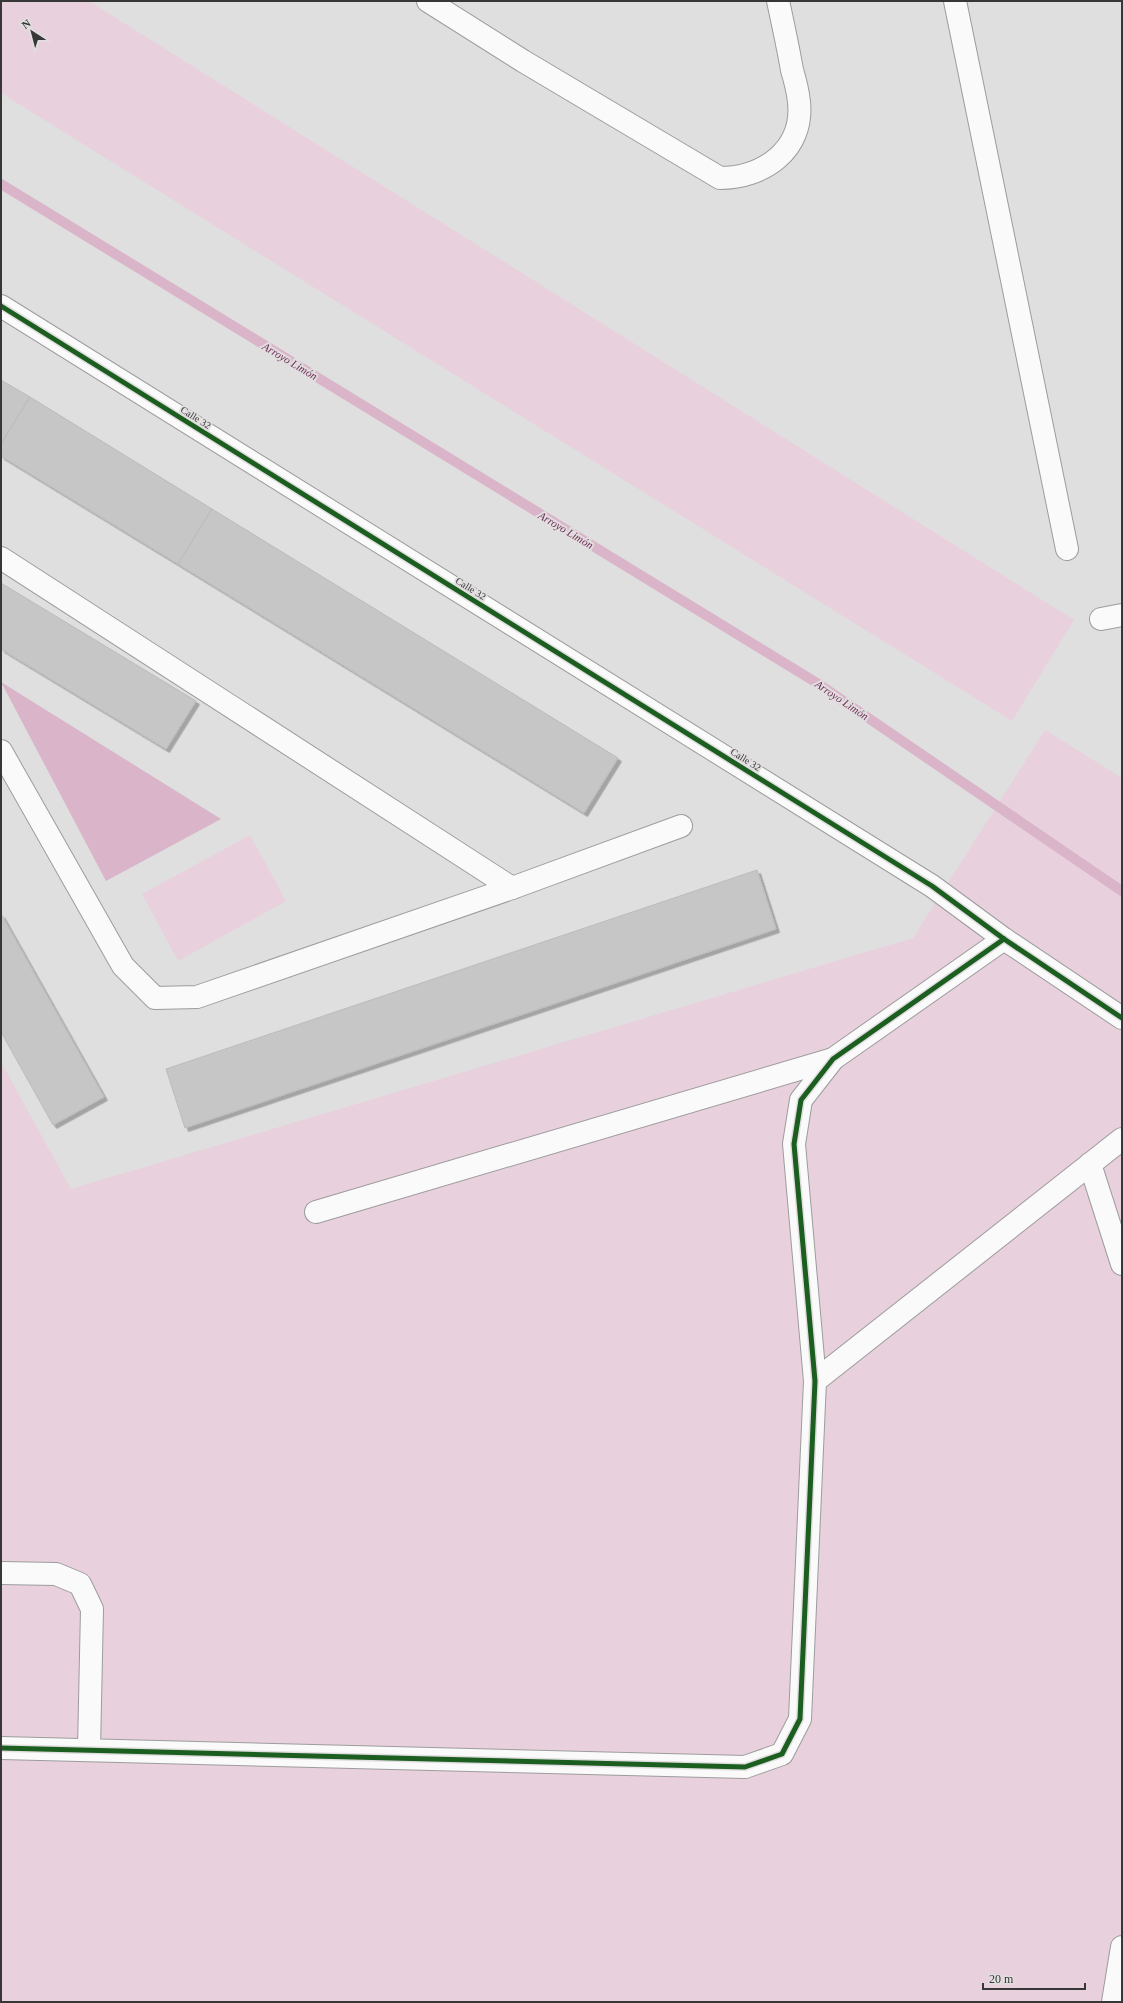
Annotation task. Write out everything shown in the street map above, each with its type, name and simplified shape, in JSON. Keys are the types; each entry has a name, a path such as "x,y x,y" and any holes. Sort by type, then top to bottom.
{"street":[{"path":"428,1 523,61 720,178 733,178 759,171 773,162 785,151 797,127 799,103 778,1"},
{"path":"954,1 1067,549"},
{"name":"Calle 32","path":"1,306 932,886 1004,939 1122,1018"},
{"path":"1,558 512,888"},
{"path":"1101,619 1122,615"},
{"path":"1,751 123,966 155,998 197,997 512,888 681,826"},
{"path":"1,1748 745,1766 782,1754 800,1720 815,1381 794,1144 801,1100 833,1059 1004,939"},
{"path":"316,1212 833,1059"},
{"path":"815,1381 1122,1139"},
{"path":"1090,1164 1122,1264"},
{"path":"1,1573 56,1574 80,1584 92,1609 89,1749"},
{"path":"1112,2002 1122,1947"}],"shaded area":[{"path":"1,1 89,1 1074,620 1012,721 1,93"},
{"path":"1,682 221,819 106,881"},
{"path":"1045,730 1122,778 1122,2002 1,2002 1,1062 71,1189 913,938"},
{"path":"250,835 286,901 178,961 142,894"}],"building":[{"path":"1,380 30,397 1,444"},
{"path":"30,397 212,509 178,564 1,456 1,444"},
{"path":"212,509 618,758 584,813 178,564"},
{"path":"1,583 196,701 166,749 1,649"},
{"path":"757,870 776,929 185,1128 166,1069"},
{"path":"1,914 104,1097 53,1125 1,1032"}],"waterway":[{"name":"Arroyo Limón","path":"1,184 817,683 1122,891"}],"cycle path":[{"path":"1,306 932,886 1004,939 1122,1018"},
{"path":"1,1748 745,1767 782,1754 800,1719 815,1381 794,1144 801,1100 833,1059 1004,939"}]}
